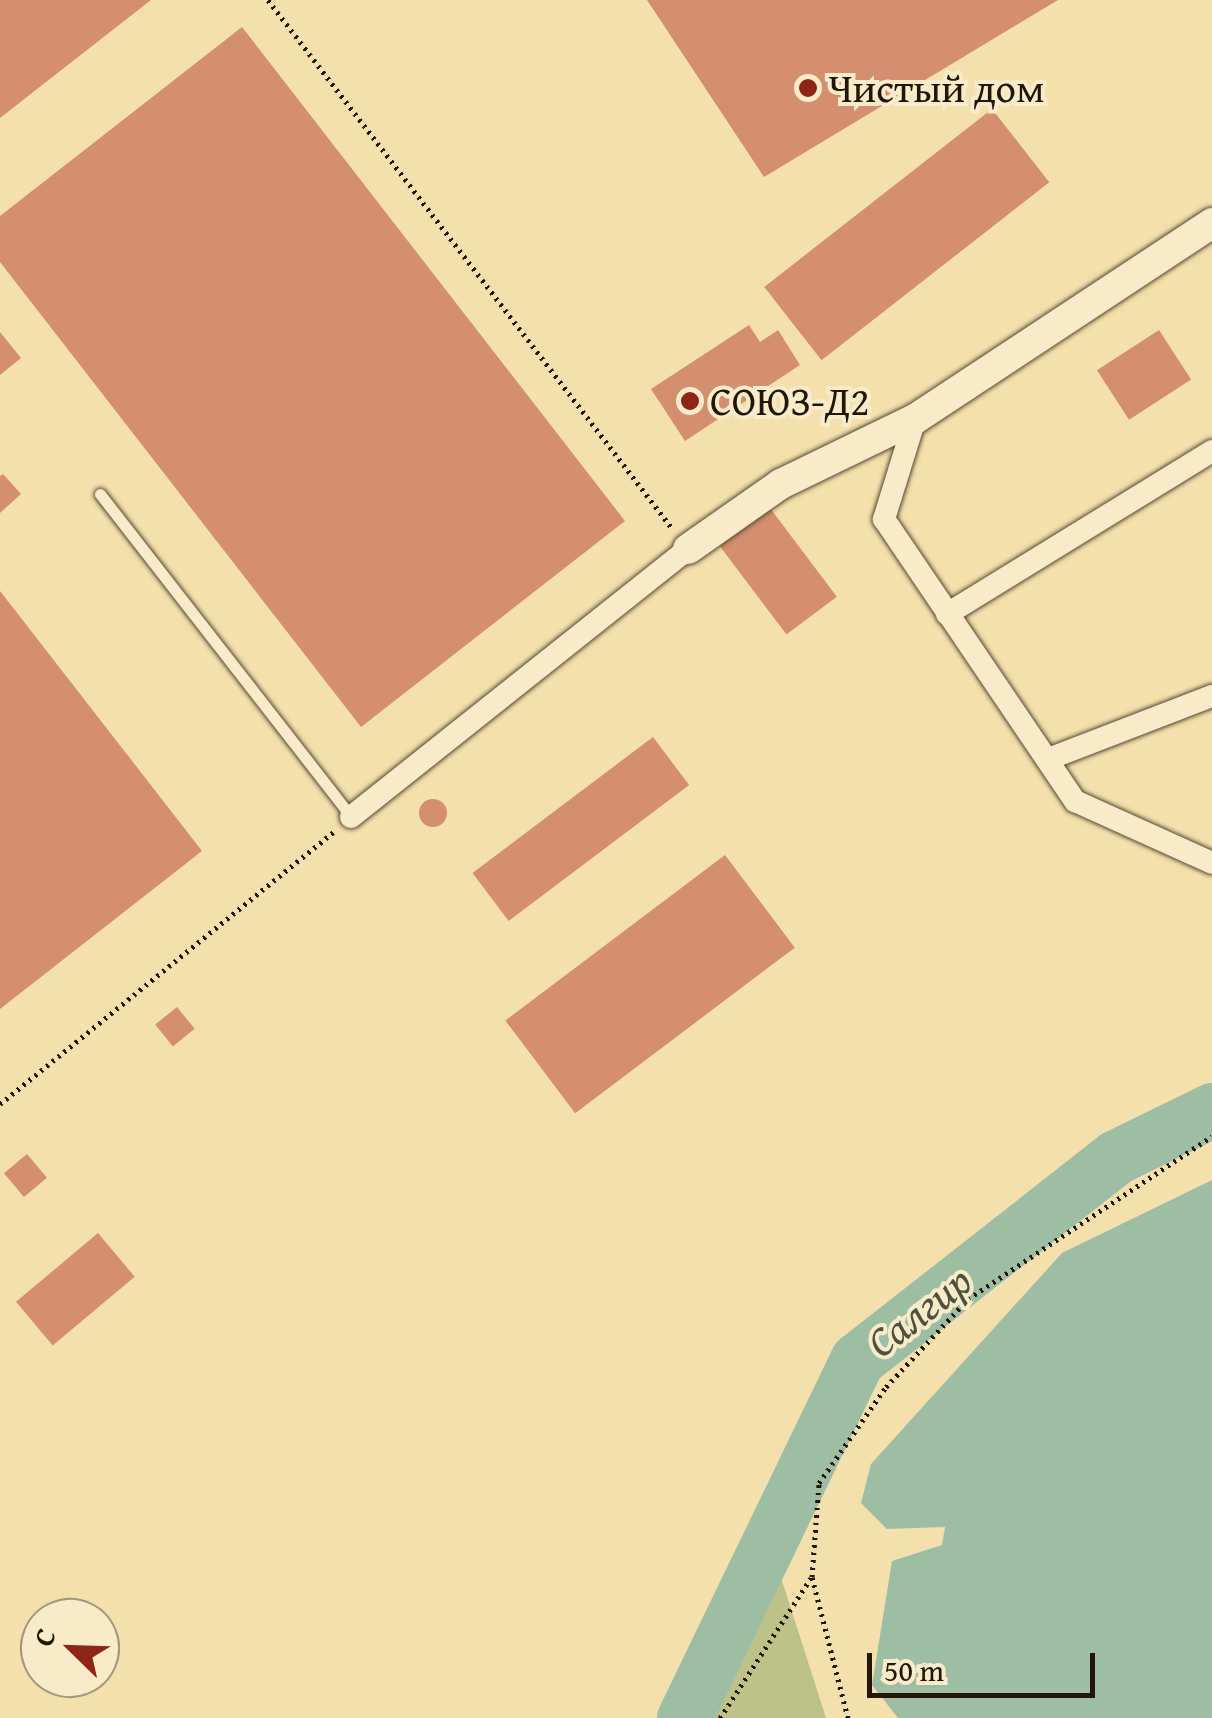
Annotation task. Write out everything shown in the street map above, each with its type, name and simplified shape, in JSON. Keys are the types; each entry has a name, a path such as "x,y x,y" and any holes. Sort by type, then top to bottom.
{"street":[{"path":"351,817 688,549 781,484 914,419 1212,223"},
{"path":"914,419 884,519 947,614 1051,758 1075,801 1212,864"},
{"path":"947,614 1212,451"},
{"path":"1051,758 1212,696"}],"lane":[{"path":"100,494 351,817"}],"path":[{"path":"268,0 688,549"},
{"path":"0,1104 351,817"},
{"path":"848,1718 812,1577 819,1483 886,1387 968,1299 1212,1136"},
{"path":"720,1718 812,1577"}],"shaded area":[{"path":"1212,1180 1212,1718 898,1718 872,1685 892,1561 942,1545 945,1527 887,1529 861,1503 871,1464 1062,1253"},
{"path":"777,1565 826,1718 689,1718 745,1619"}],"building":[{"path":"0,0 151,0 0,118"},
{"name":"Чистый дом","path":"647,0 1058,0 764,177"},
{"path":"242,27 625,521 361,727 0,262 0,216"},
{"path":"992,109 1049,182 822,360 764,287"},
{"path":"749,325 760,342 778,330 800,365 685,441 651,389"},
{"path":"1159,330 1191,379 1129,420 1097,370"},
{"path":"0,332 21,358 0,375"},
{"path":"3,474 21,494 0,513 0,476"},
{"path":"770,508 837,597 786,635 720,546"},
{"path":"0,591 202,851 0,1009"},
{"path":"653,737 689,785 509,921 473,873"},
{"path":"433,799 443,803 447,813 443,823 433,827 423,823 419,813 423,803"},
{"path":"725,855 795,948 575,1113 505,1020"},
{"path":"177,1007 195,1029 173,1046 155,1025"},
{"path":"27,1154 47,1178 24,1197 4,1173"},
{"path":"98,1233 135,1277 53,1345 16,1302"}],"waterway":[{"name":"Салгир","path":"684,1718 857,1360 1116,1157 1212,1110"}],"place":[{"name":"Чистый дом","path":"808,88"},
{"name":"СОЮЗ-Д2","path":"690,401"}]}
